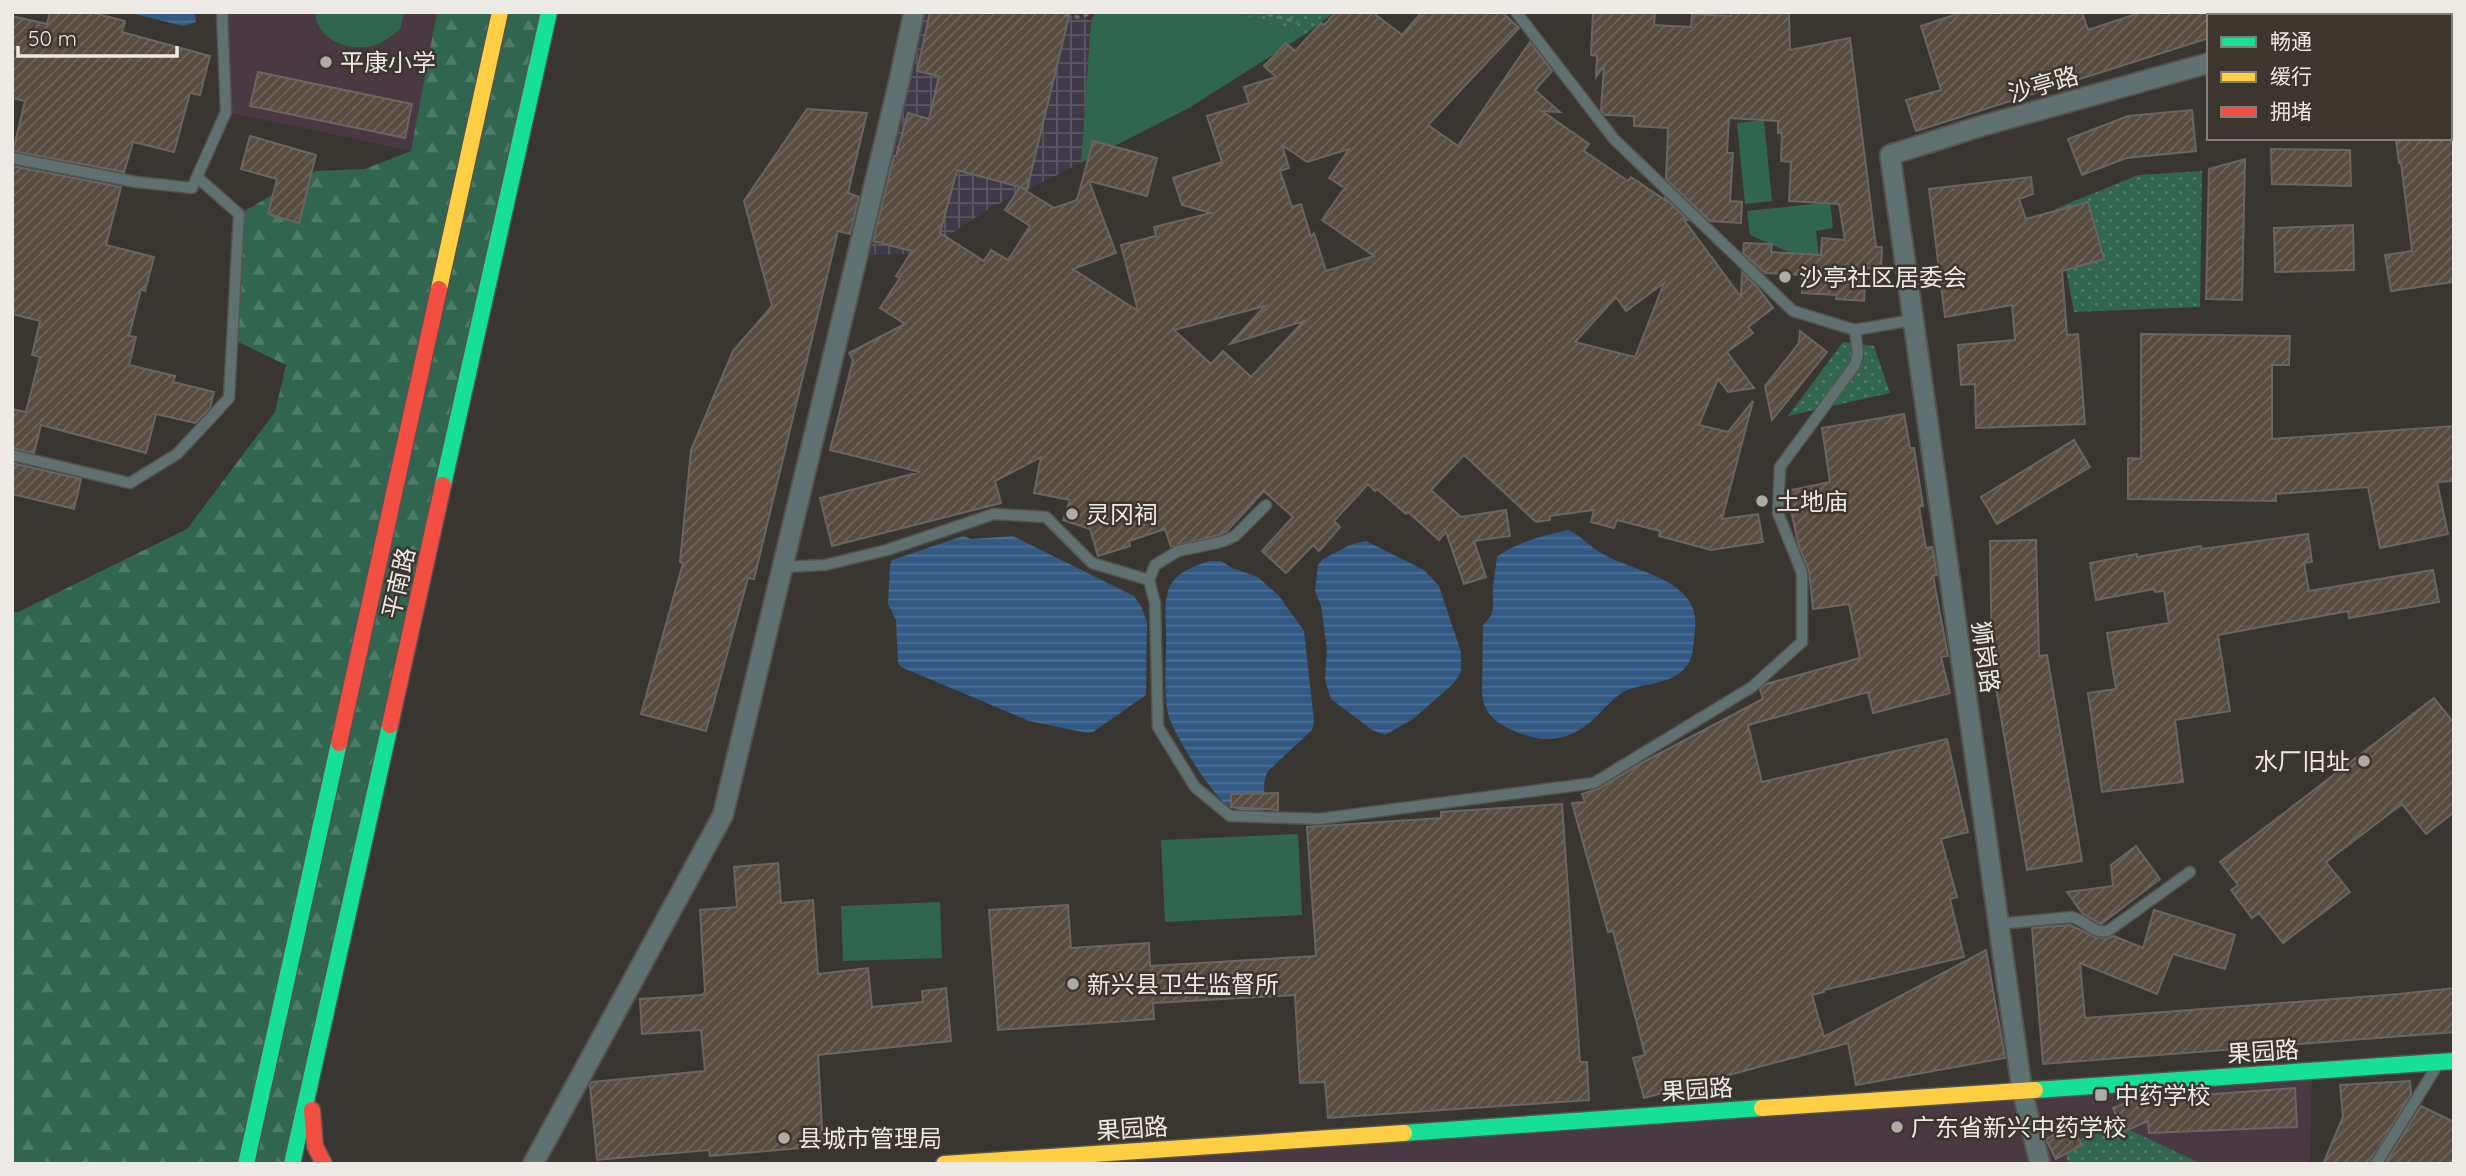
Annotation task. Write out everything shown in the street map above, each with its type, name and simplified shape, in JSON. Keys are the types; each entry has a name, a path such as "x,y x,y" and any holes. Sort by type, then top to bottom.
{"main road":[{"name":"平南路","path":"247,1164 500,12"},
{"name":"平南路","path":"292,1164 549,12"},
{"name":"果园路","path":"944,1164 2447,1061"},
{"path":"311,1075 313,1139 324,1164"}],"street":[{"path":"533,1164 723,815 900,82 914,12"},
{"name":"沙亭路","path":"1890,155 1978,127 2207,64"},
{"name":"狮岗路","path":"1890,155 2022,1090 2040,1164"}],"lane":[{"path":"12,158 136,182 192,188 226,112 222,12"},
{"path":"1516,12 1614,139 1793,311 1856,330 1913,320"},
{"path":"12,455 130,483 177,454 229,398 239,214 197,177"},
{"path":"1266,505 1236,536 1178,551 1154,565 1149,580 1155,603 1157,727 1195,787 1230,816 1319,819 1594,783 1752,687 1801,642 1801,573 1778,513 1780,467 1856,365 1856,330"},
{"path":"783,567 825,565 887,550 995,514 1046,517 1092,563 1149,580"},
{"path":"1999,924 2071,917 2079,918 2095,931 2108,932 2190,872"},
{"path":"2376,1164 2447,1061"}],"path":[{"path":"1055,12 1082,18 1090,12"},
{"path":"1258,12 1298,22"}],"shaded area":[{"name":"平康小学","path":"222,12 437,12 412,151 226,112"},
{"path":"914,12 1055,12 1091,20 1081,163 990,208 920,254 858,255"},
{"name":"广东省新兴中药学校","path":"2312,1070 2310,1164 945,1164"}],"green space":[{"path":"315,12 404,12 400,30 376,45 356,47 346,46 329,37 322,31"},
{"path":"437,12 549,12 292,1164 12,1164 12,612 18,612 187,529 275,412 286,365 232,339 239,214 316,171 365,169 411,151"},
{"path":"1096,12 1234,12 1304,35 1189,108 1081,163 1091,20"},
{"path":"1234,12 1335,12 1304,35"},
{"path":"1764,120 1772,201 1745,204 1737,123"},
{"path":"2202,171 2200,307 2074,312 2055,209 2138,175"},
{"path":"1830,202 1833,228 1816,231 1820,266 1750,235 1747,211"},
{"path":"1843,342 1874,346 1890,393 1788,416"},
{"path":"1298,834 1302,915 1165,922 1161,840"},
{"path":"940,902 942,958 843,961 841,906"},
{"path":"2111,1121 2202,1164 2068,1164 2065,1148"}],"water":[{"path":"127,12 195,12 196,22 183,26"},
{"path":"1568,530 1614,560 1655,576 1680,590 1689,600 1694,612 1693,648 1685,669 1675,676 1625,691 1587,725 1567,736 1546,739 1510,729 1491,716 1485,706 1482,694 1483,625 1491,616 1493,608 1497,557 1522,543"},
{"path":"963,536 971,539 1013,536 1134,596 1147,622 1146,695 1093,732 1087,733 1029,721 901,667 898,663 896,620 888,604 892,560"},
{"path":"1366,541 1424,570 1439,586 1461,652 1461,672 1454,683 1413,719 1385,735 1372,730 1331,699 1325,680 1327,649 1321,606 1315,591 1318,565 1323,559 1350,545"},
{"path":"1209,561 1221,561 1258,577 1279,596 1304,631 1314,721 1312,730 1267,772 1264,784 1265,807 1262,812 1243,811 1219,798 1187,751 1168,711 1165,689 1167,597 1172,583 1180,575"}],"building":[{"path":"50,12 90,12 125,21 122,32 210,56 200,95 190,93 174,152 133,142 124,172 13,151 25,101 12,98 12,16 47,24"},
{"path":"930,12 1070,12 1027,189 1020,187 1054,208 1077,200 1093,141 1157,158 1147,196 1089,181 1116,253 1073,269 1138,311 1121,245 1156,236 1154,227 1211,213 1182,205 1173,178 1222,162 1207,116 1249,103 1244,87 1276,77 1264,66 1286,43 1295,51 1321,23 1324,25 1336,12 1372,12 1402,35 1422,12 1502,12 1519,28 1428,125 1458,146 1530,42 1552,71 1535,90 1560,112 1542,111 1589,144 1584,151 1628,181 1631,177 1665,198 1688,220 1684,220 1741,297 1742,272 1758,288 1773,308 1748,327 1753,333 1727,352 1754,388 1728,392 1718,379 1699,425 1728,432 1753,401 1722,519 1758,514 1763,542 1711,550 1659,536 1660,531 1617,520 1614,528 1591,522 1594,510 1550,516 1550,520 1536,522 1464,455 1431,490 1461,517 1506,510 1510,536 1474,541 1486,577 1464,584 1446,532 1439,540 1408,512 1406,514 1368,484 1334,521 1340,527 1319,551 1313,545 1286,573 1262,551 1293,517 1264,491 1227,531 1219,535 1171,547 1165,529 1129,541 1130,546 1098,556 1090,529 1063,520 1070,500 1034,493 1041,457 995,481 1001,503 832,546 820,498 920,472 830,450 853,360 849,353 905,324 880,308 900,278 896,276 912,251 873,241 894,156 908,113 929,119 939,76 917,71","holes":["1282,145 1307,162 1349,149 1329,178 1346,189 1322,220 1374,256 1326,271 1314,233 1311,237 1301,204 1292,207 1280,171 1289,168","957,170 1020,187 1005,210 1030,226 1008,260 991,250 984,261 940,233","1664,283 1635,357 1575,342 1616,297 1626,311","1265,306 1230,344 1304,321 1251,377 1223,351 1211,364 1174,330"]},
{"path":"1593,12 1655,12 1654,25 1691,27 1692,14 1731,16 1731,12 1789,12 1790,50 1850,38 1876,247 1882,247 1881,269 1866,268 1864,301 1836,299 1837,295 1802,293 1802,275 1765,273 1743,253 1744,243 1772,244 1771,252 1821,255 1822,238 1845,240 1839,204 1789,201 1791,162 1781,161 1782,133 1778,133 1778,121 1729,118 1727,153 1733,153 1730,201 1742,202 1741,223 1710,221 1666,179 1668,128 1634,126 1634,116 1605,115 1601,111 1604,66 1596,77 1597,56 1591,55"},
{"path":"1963,12 2082,12 2088,30 2142,12 2209,12 2207,39 1916,131 1906,100 1941,90 1921,26"},
{"path":"258,72 412,104 405,138 250,106"},
{"path":"807,109 867,113 848,193 859,197 850,234 838,231 754,579 748,578 706,731 641,714 683,563 680,562 691,450 733,351 772,306 744,201"},
{"path":"2192,110 2196,151 2126,158 2082,175 2068,139 2128,116"},
{"path":"250,136 316,155 299,223 268,214 277,179 241,169"},
{"path":"2454,138 2454,282 2391,291 2385,255 2412,251 2396,140"},
{"path":"2271,149 2350,150 2351,186 2272,184"},
{"path":"2245,159 2242,300 2206,299 2209,169"},
{"path":"12,166 121,187 106,245 154,257 145,291 141,289 129,336 136,337 129,365 175,376 173,382 214,392 210,408 195,423 156,414 146,453 41,425 34,453 12,448 12,409 26,412 40,357 32,355 40,321 12,314"},
{"path":"2031,177 2033,194 2019,199 2026,219 2088,202 2104,259 2062,271 2067,335 2078,334 2085,424 1976,428 1975,384 1961,385 1958,345 2015,340 2012,305 1945,317 1929,189"},
{"path":"2353,225 2354,270 2275,272 2274,228"},
{"path":"1800,331 1827,352 1772,420 1765,386 1799,343"},
{"path":"2141,334 2290,336 2289,365 2272,365 2272,439 2454,426 2454,481 2437,482 2448,534 2380,548 2368,487 2276,494 2276,501 2128,499 2128,458 2141,459"},
{"path":"1904,414 1910,448 1914,448 1926,548 1932,547 1937,575 1933,576 1948,656 1941,657 1950,693 1873,713 1868,692 1748,725 1762,782 1947,739 1968,832 1941,839 1957,897 1950,899 1964,957 1812,995 1824,1037 1986,950 2005,1058 1856,1085 1848,1043 1644,1098 1633,1058 1645,1055 1613,931 1608,932 1572,803 1585,802 1582,794 1598,789 1763,699 1760,689 1766,684 1860,658 1849,604 1813,609 1809,571 1798,543 1787,491 1830,482 1822,428"},
{"path":"2074,440 2090,467 1997,524 1981,497"},
{"path":"12,463 81,479 74,509 12,494"},
{"path":"2308,534 2312,562 2304,563 2309,591 2433,570 2439,602 2349,618 2348,611 2218,635 2230,711 2175,720 2183,782 2102,792 2088,693 2116,689 2107,633 2169,623 2164,591 2155,592 2154,589 2096,600 2090,563 2137,554 2137,557 2201,546 2202,549"},
{"path":"2036,540 2039,656 2047,655 2082,861 2027,870 1992,664 1990,541"},
{"path":"2434,698 2454,723 2454,812 2426,834 2402,804 2326,862 2350,892 2283,943 2259,913 2252,918 2231,890 2238,885 2220,862"},
{"path":"1278,793 1278,810 1231,807 1231,794"},
{"path":"1562,804 1580,1062 1587,1062 1589,1100 1328,1118 1325,1082 1300,1083 1295,995 1153,1003 1154,1019 998,1030 989,910 1068,905 1071,948 1149,943 1150,966 1316,956 1307,827 1441,818 1441,812"},
{"path":"2136,846 2160,879 2101,924 2083,914 2067,892 2113,886 2111,865"},
{"path":"778,863 781,903 813,900 818,974 868,968 872,1007 923,1002 922,991 946,988 951,1041 818,1055 823,1146 710,1156 709,1150 597,1160 590,1085 592,1082 705,1071 701,1030 642,1034 640,999 702,995 705,992 700,910 737,907 734,867"},
{"path":"2154,910 2235,935 2225,969 2173,954 2157,994 2080,963 2085,1018 2454,988 2454,1032 2043,1064 2032,928 2070,925 2095,937 2114,936 2143,948"},
{"path":"2410,1081 2411,1094 2369,1164 2323,1164 2343,1117 2340,1085"},
{"path":"2295,1088 2297,1127 2149,1133 2148,1121 2123,1132 2113,1108 2133,1100"},
{"path":"2421,1106 2454,1122 2454,1164 2385,1164"},
{"path":"2071,1126 2082,1145 2056,1159 2046,1139"}],"traffic: fast":[{"path":"443,485 549,12"},
{"path":"292,1164 390,725"},
{"path":"246,1164 339,743"},
{"path":"2035,1090 2454,1061"},
{"path":"1404,1133 1762,1108"}],"traffic: slow":[{"path":"439,289 500,12"},
{"path":"1762,1108 2035,1090"},
{"path":"944,1164 1404,1133"}],"traffic: jam":[{"path":"339,743 439,289"},
{"path":"390,725 443,485"},
{"path":"312,1110 315,1146 324,1164"}],"place":[{"name":"平康小学","path":"326,62"},
{"name":"沙亭社区居委会","path":"1785,277"},
{"name":"土地庙","path":"1762,501"},
{"name":"灵冈祠","path":"1072,514"},
{"name":"水厂旧址","path":"2364,761"},
{"name":"新兴县卫生监督所","path":"1073,984"},
{"name":"中药学校","path":"2101,1095"},
{"name":"广东省新兴中药学校","path":"1897,1127"},
{"name":"县城市管理局","path":"784,1138"}]}
